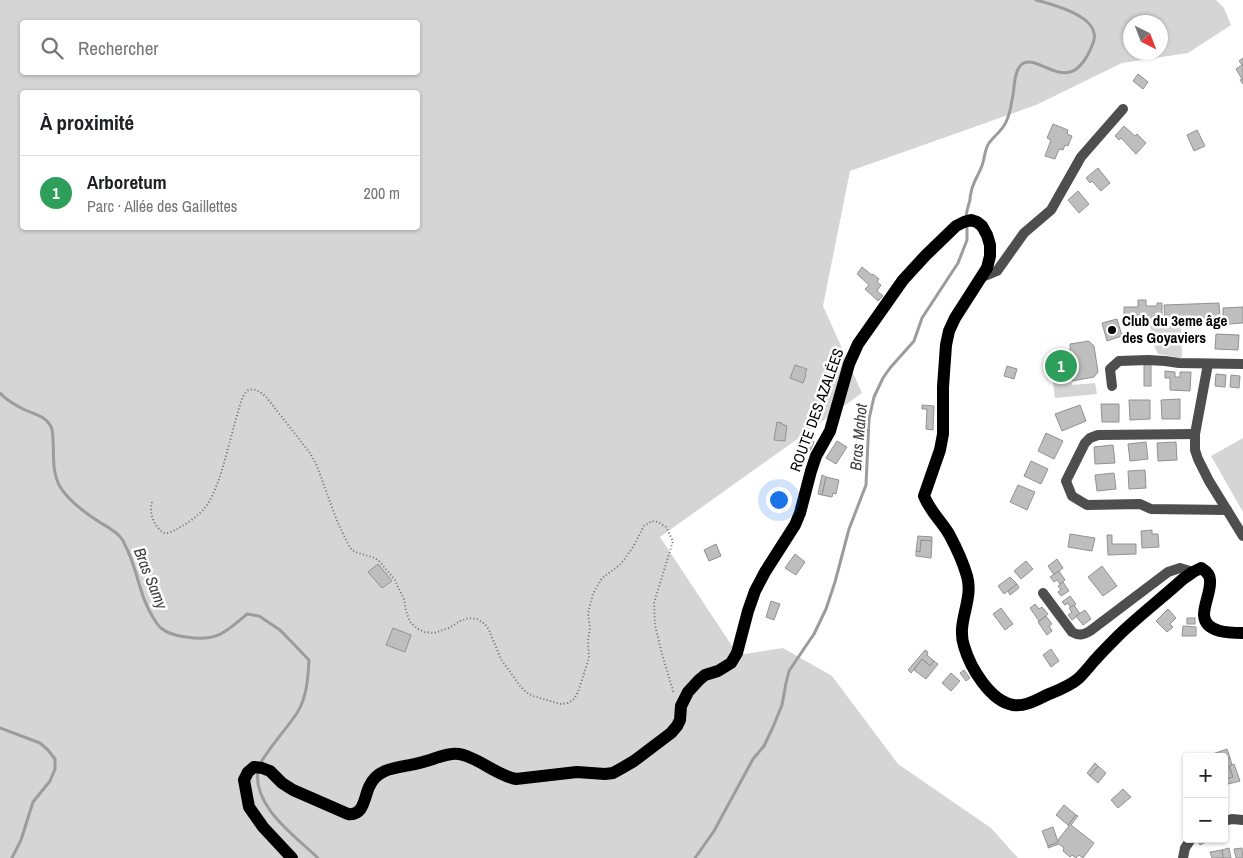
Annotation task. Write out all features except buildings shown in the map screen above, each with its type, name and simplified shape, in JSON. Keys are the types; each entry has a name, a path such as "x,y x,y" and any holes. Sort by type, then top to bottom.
{"main road":[{"name":"ROUTE DES AZALÉES","path":"292,858 263,826 249,807 244,780 248,772 254,767 270,771 282,783 293,790 352,815 359,812 362,807 369,786 379,774 385,771 452,754 460,754 486,765 508,778 516,779 578,772 613,773 634,761 671,732 680,720 681,706 688,692 705,675 718,672 731,663 737,653 755,591 795,525 800,513 816,456 830,431 849,364 858,344 903,280 948,232 964,222 971,220 982,226 987,234 990,245 990,256 987,268 955,318 949,331 946,344 943,386 943,434 940,450 924,496 948,533 966,575 969,592 961,637 970,661 980,678 993,694 1004,702 1013,705 1027,704 1071,684 1082,675 1122,632 1193,572"},
{"path":"1193,572 1201,568 1206,571 1210,579 1204,617 1208,624 1213,629 1243,632"}],"street":[{"path":"980,278 997,271 1024,233 1051,210 1082,157 1123,109"},
{"path":"1112,386 1110,369 1118,360 1243,364"},
{"path":"1208,364 1195,434 1195,450 1209,481 1243,536"},
{"path":"1195,434 1098,435 1090,438 1084,443 1066,481 1072,496 1087,505 1140,504 1151,509 1227,510"},
{"path":"1043,593 1068,628 1077,635 1090,631 1168,572 1180,568 1193,572"},
{"path":"1228,820 1243,820"},
{"path":"1183,858 1188,843"}],"path":[{"path":"152,502 150,512 159,529 166,534 180,528 205,508 225,461 242,398 248,391 261,392 310,454 317,466 337,521 350,548 355,552 375,558 395,580 404,599 410,622 418,629 434,633 469,618 477,619 485,624 502,659 526,692 532,696 560,704 568,703 574,699 578,692 588,658 590,628 588,613 593,594 602,578 621,564 644,526 652,521 658,522 666,527 673,541 654,603 654,625 674,693 683,702"}],"shaded area":[{"path":"0,0 1216,0 1224,8 1231,25 1188,53 1168,56 1168,15 1123,15 1123,60 1142,60 1122,63 1036,105 850,171 823,306 862,393 660,537 738,655 783,648 832,676 898,764 991,828 1018,858 0,858"},
{"path":"1150,326 1181,326 1182,358 1158,354 1152,341"},
{"path":"1070,349 1072,385 1095,383 1097,394 1055,398 1049,352"},
{"path":"1243,438 1243,512 1211,456"}],"waterway":[{"name":"Bras Mahot","path":"966,219 970,196 987,146 1002,128 1008,117 1019,67 1027,62 1032,62 1059,72 1073,71 1084,61 1093,43 1094,33 1086,21 1070,11 1036,0"},
{"name":"Bras Mahot","path":"695,858 714,831 753,759 764,746 782,705 789,671 814,634 826,609 849,529 866,485 869,419 874,397 890,368 914,341 922,318 958,263 967,240 967,225"},
{"name":"Bras Samy","path":"0,393 15,405 42,417 48,422 52,428 54,469 59,485 77,506 118,534 122,539 131,558 145,602 160,627 176,635 205,638 213,637 226,631 247,614 259,616 280,630 309,660 306,687 300,707 260,764"},
{"path":"0,728 40,743 55,759 55,769 50,781 33,802 21,840 12,858"},
{"name":"Bras Samy","path":"258,770 258,783 268,808 287,830 318,858"}],"place":[{"name":"Club du 3eme âge des Goyaviers","path":"1112,330"},
{"name":"Arboretum","path":"1061,366"}]}
